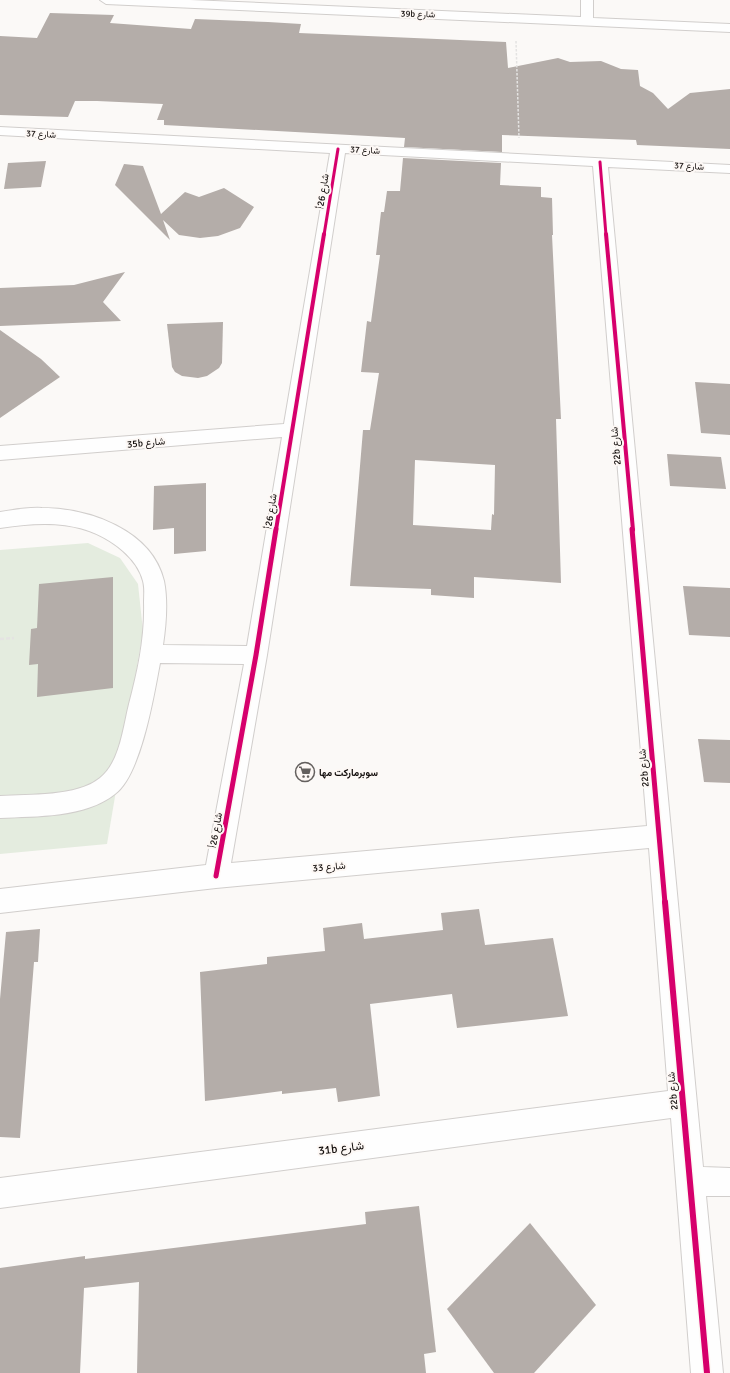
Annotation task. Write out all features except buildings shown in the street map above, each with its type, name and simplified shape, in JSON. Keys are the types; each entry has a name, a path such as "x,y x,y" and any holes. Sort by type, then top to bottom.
{"street":[{"name":"39b شارع","path":"106,0 309,5 515,18 730,28"},
{"path":"587,0 587,21"},
{"name":"شارع 37","path":"0,132 730,169"},
{"name":"شارع 26أ","path":"216,876 256,655 338,149"},
{"name":"22b شارع","path":"600,162 658,836 707,1373"},
{"name":"35b شارع","path":"0,454 292,430"},
{"path":"0,520 42,515 72,518 100,526 123,540 142,558 153,580 155,607 151,654 127,756 121,771 107,787 87,798 0,808"},
{"path":"151,654 256,655"},
{"name":"شارع 33","path":"0,901 216,876 658,836"},
{"name":"31b شارع","path":"0,1193 682,1104"},
{"path":"690,1181 730,1182"}],"path":[{"path":"515,18 520,158"},
{"path":"0,639 14,638"}],"shaded area":[{"path":"88,543 120,558 138,584 143,631 107,844 0,854 0,550"}],"cycle path":[{"path":"216,876 256,655 338,149"},
{"path":"600,162 707,1373"}],"place":[{"name":"سوبرماركت مها","path":"305,772"}]}
